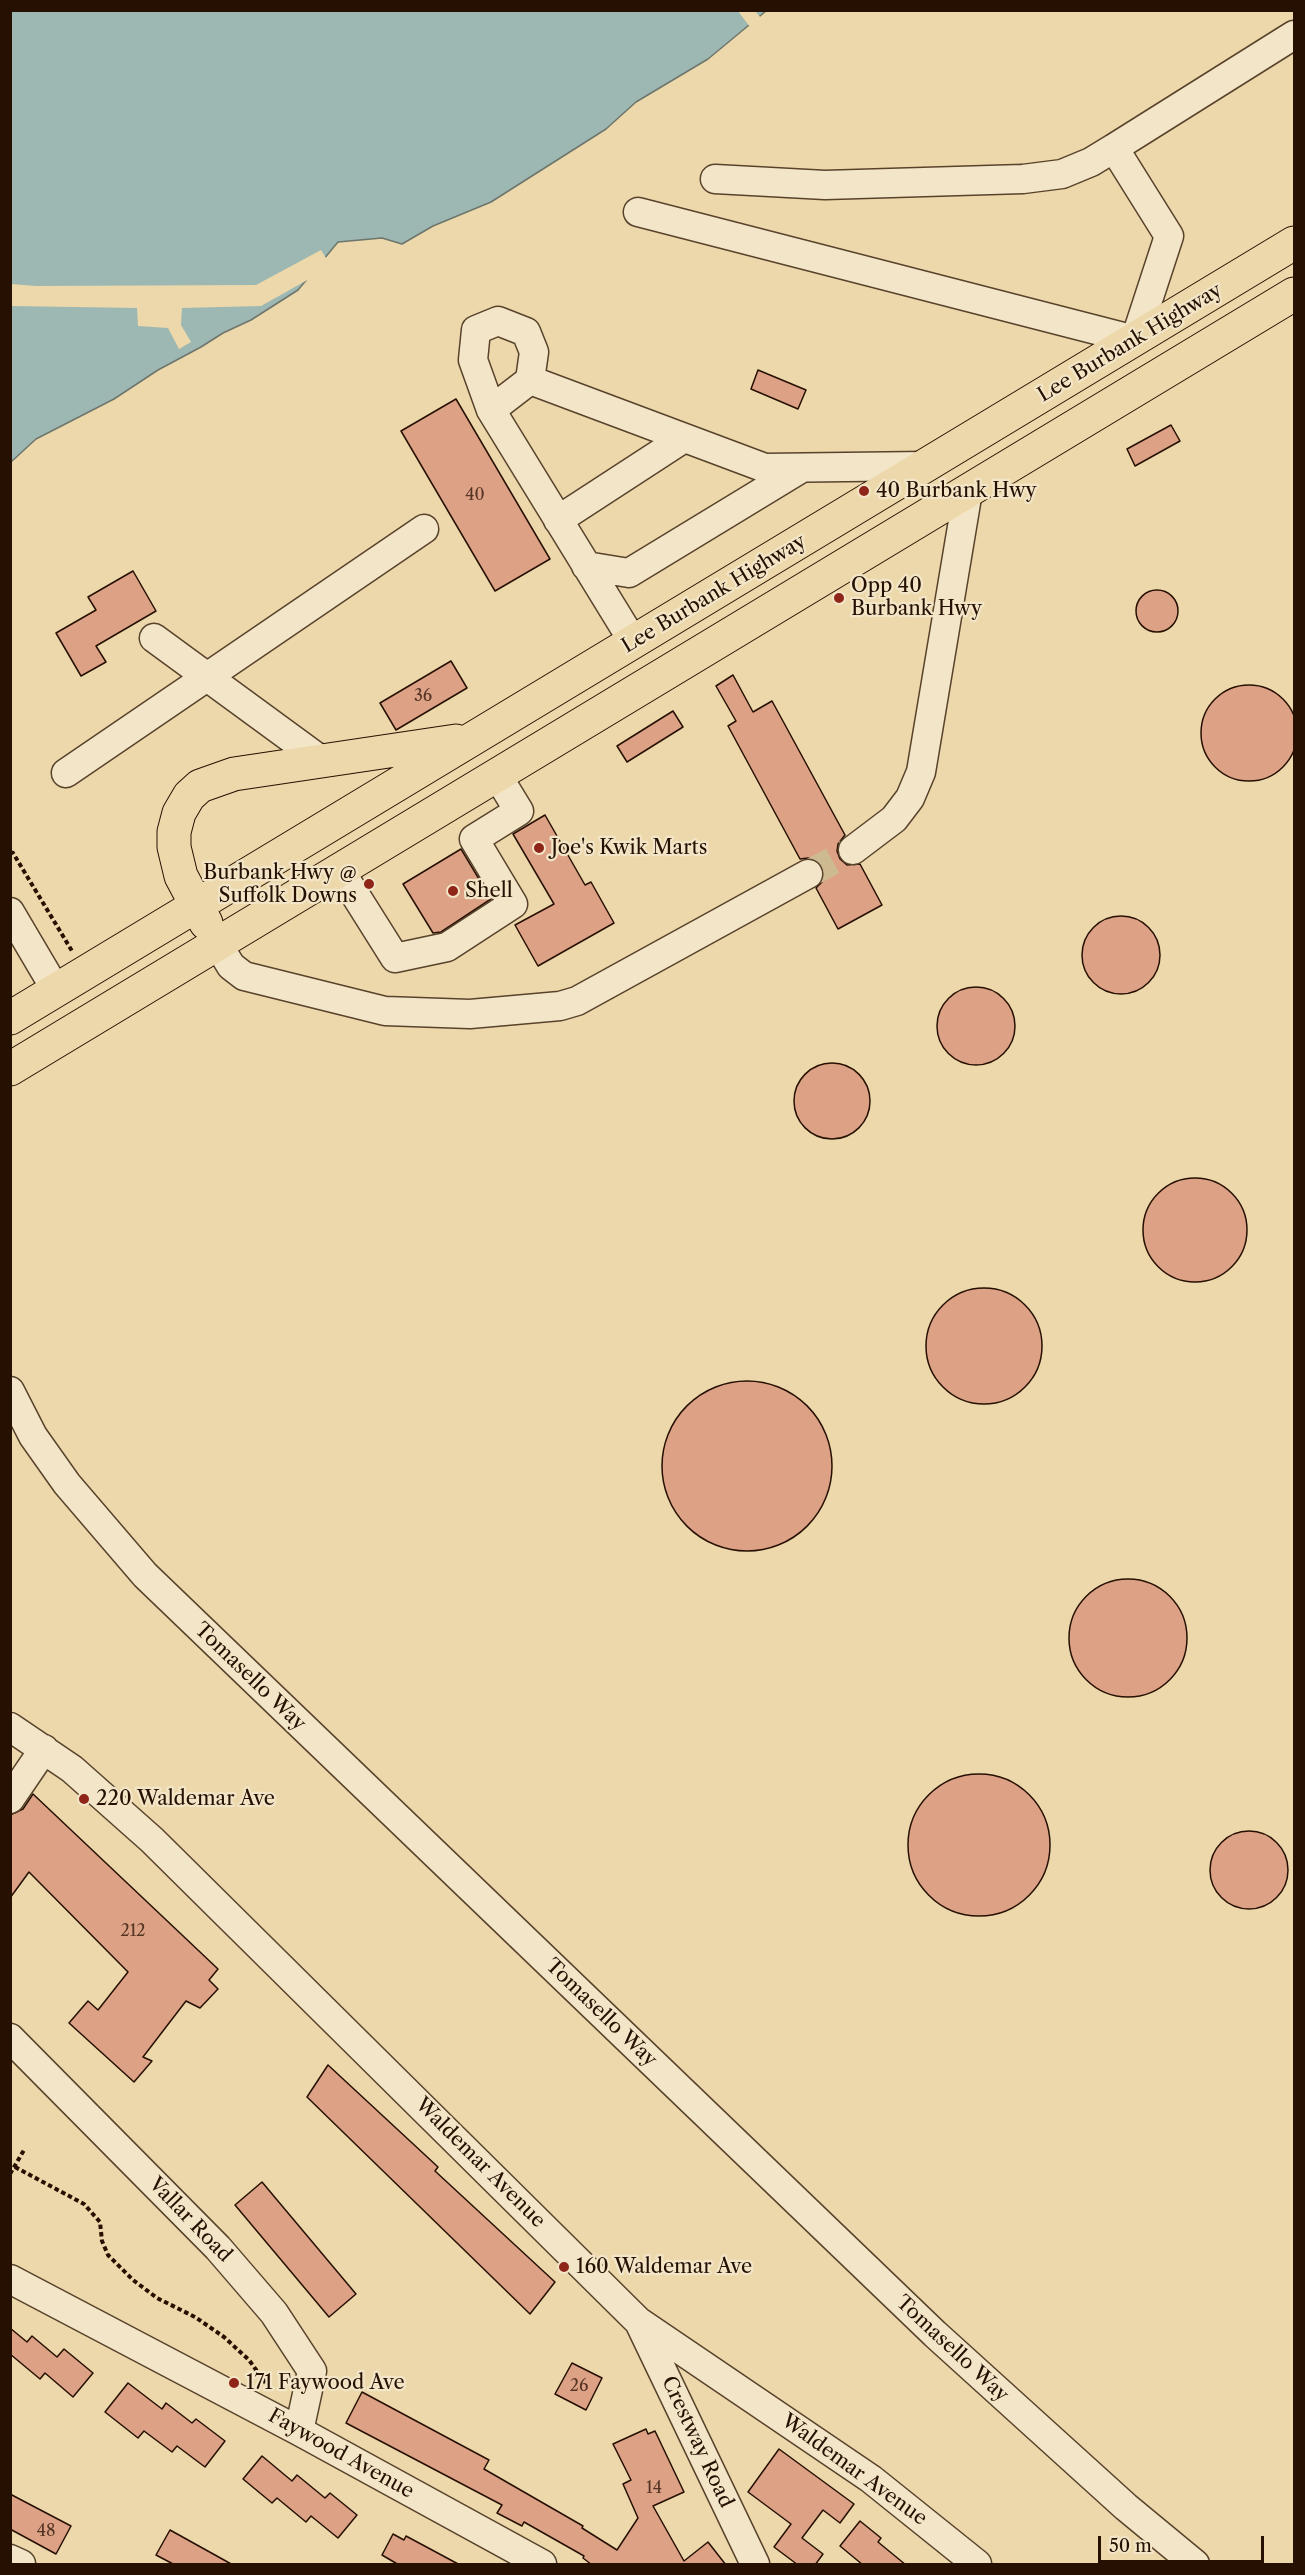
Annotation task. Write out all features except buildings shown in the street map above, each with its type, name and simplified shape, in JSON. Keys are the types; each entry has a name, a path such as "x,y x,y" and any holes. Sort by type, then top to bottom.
{"highway":[{"name":"Lee Burbank Highway","path":"10,1018 1294,243"},
{"path":"10,1069 1294,294"},
{"path":"217,943 181,876 174,847 177,819 189,796 206,783 226,776 473,739"}],"street":[{"path":"715,179 825,185 1023,178 1062,174 1091,162 1294,35"},
{"path":"638,212 1135,340 1168,236 1114,148"},
{"path":"491,410 530,380 534,352 526,332 498,321 476,330 473,360 491,410 634,643"},
{"path":"530,380 765,468 926,466"},
{"path":"558,520 684,438"},
{"path":"586,566 629,573 801,468"},
{"path":"853,850 894,819 910,798 921,772 968,491"},
{"path":"66,773 424,530"},
{"path":"154,638 322,761"},
{"path":"339,869 395,958 447,947 513,904 474,839 519,811 497,775"},
{"path":"217,943 231,966 244,976 385,1011 451,1015 560,1006 577,1001 808,874"},
{"path":"10,912 56,990"},
{"name":"Tomasello Way","path":"10,1391 33,1436 67,1484 105,1532 189,1618 934,2334 1126,2507 1195,2565"},
{"name":"Tomasello Way","path":"10,1416 33,1436"},
{"name":"Waldemar Avenue","path":"10,1727 45,1749 103,1795 152,1840 638,2321 872,2479 977,2565"},
{"path":"10,1799 45,1749"},
{"name":"Vallar Road","path":"10,2038 218,2248 274,2313 312,2372 299,2431"},
{"name":"Faywood Avenue","path":"10,2279 299,2431 542,2565"},
{"name":"Crestway Road","path":"638,2321 755,2565"},
{"path":"10,2559 21,2565"}],"path":[{"path":"10,852 13,853 73,952"},
{"path":"10,2174 24,2150"},
{"path":"15,2167 84,2204 100,2222 102,2241 108,2255 133,2280 157,2298 195,2317 224,2337 249,2360 270,2388"}],"water":[{"path":"11,11 766,11 708,59 636,102 606,129 491,202 433,226 402,244 382,238 338,242 298,290 251,320 223,333 158,370 114,399 36,439 11,462"}],"pier":[{"path":"738,11 755,11 761,18 750,27"},
{"path":"321,250 326,258 333,254 311,278 261,306 182,308 181,325 191,342 179,349 168,328 138,326 137,308 11,306 11,284 36,286 256,285"}],"tunnel":[{"path":"808,874 853,850"}],"place":[{"name":"40 Burbank Hwy","path":"864,491"},
{"name":"Opp 40 Burbank Hwy","path":"839,598"},
{"name":"Joe's Kwik Marts","path":"539,848"},
{"name":"Burbank Hwy @ Suffolk Downs","path":"369,884"},
{"name":"Shell","path":"453,891"},
{"name":"220 Waldemar Ave","path":"84,1799"},
{"name":"160 Waldemar Ave","path":"564,2267"},
{"name":"171 Faywood Ave","path":"234,2383"}]}
